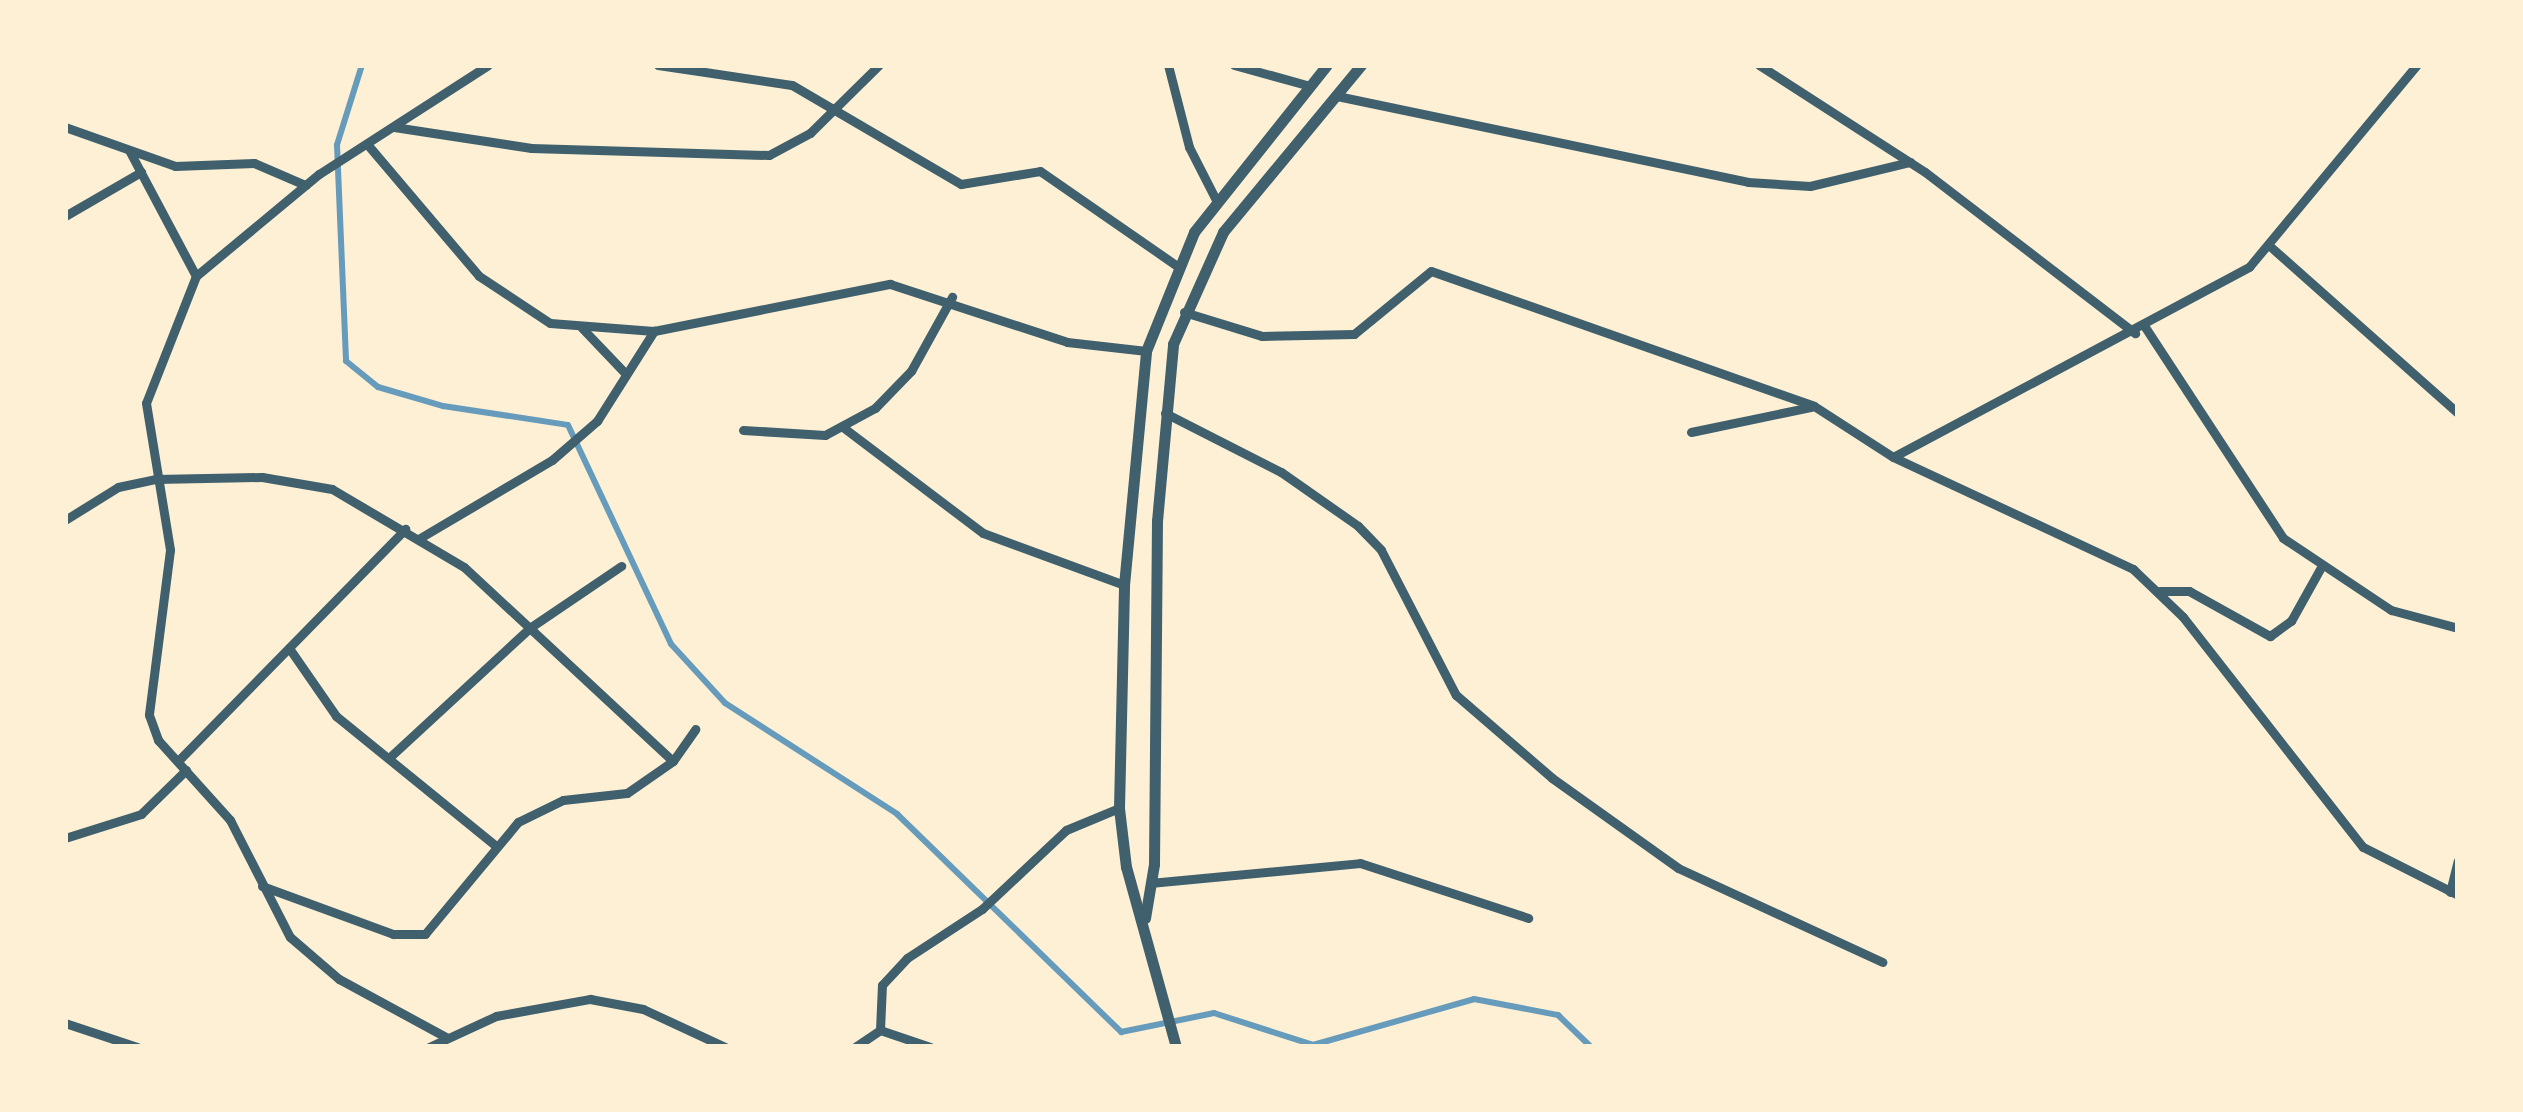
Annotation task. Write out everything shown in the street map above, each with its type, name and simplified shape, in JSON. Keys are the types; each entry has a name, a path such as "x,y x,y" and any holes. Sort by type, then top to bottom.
{"street":[{"path":"446,1037 339,979 290,937 230,820 158,740 147,696 170,550 146,403 196,276 305,184 488,65"},
{"path":"658,65 792,86 960,184 1029,171 1055,177 1176,266"},
{"path":"394,127 532,148 750,156 787,148 834,112 879,65"},
{"path":"1168,65 1189,147 1216,200"},
{"path":"1234,65 1310,86"},
{"path":"1176,1047 1120,808 1124,584 1146,351 1176,266 1216,200 1327,65"},
{"path":"1144,922 1150,882 1162,412 1182,311 1223,232 1362,65"},
{"path":"1758,65 1910,162 2134,333"},
{"path":"1893,456 2145,327 2272,248 2413,66"},
{"path":"1337,96 1748,182 1810,186 1910,162"},
{"path":"65,127 130,152 198,168 254,163 305,184"},
{"path":"362,147 507,302 582,328 654,330 890,284 952,297 1067,342 1146,351"},
{"path":"130,152 196,276"},
{"path":"65,216 141,172"},
{"path":"2272,248 2458,413"},
{"path":"1182,311 1262,336 1354,334 1431,271 1814,406 1893,456 2046,524 2160,591 2363,847 2454,894 2458,861"},
{"path":"743,430 804,437 844,428 910,371 952,297"},
{"path":"2145,327 2284,538 2320,567 2392,610 2458,628"},
{"path":"582,328 625,373"},
{"path":"420,538 552,460 597,421 654,330"},
{"path":"1692,432 1814,406"},
{"path":"1162,412 1280,472 1358,526 1381,550 1456,694 1552,778 1678,868 1882,962"},
{"path":"844,428 983,534 1124,584"},
{"path":"65,520 118,488 156,479 298,480 420,538 531,627 673,761"},
{"path":"178,762 405,529"},
{"path":"390,756 531,627 622,566"},
{"path":"2160,591 2189,592 2270,636 2291,621 2320,567"},
{"path":"289,648 316,696 496,846"},
{"path":"262,886 414,936 439,922 496,846 540,806 627,793 673,761 694,729"},
{"path":"65,838 142,814 186,770"},
{"path":"880,1030 882,985 907,958 982,910 1066,830 1120,808"},
{"path":"1150,882 1360,863 1528,918"},
{"path":"429,1047 496,1016 590,999 642,1010 726,1047"},
{"path":"65,1024 138,1047"},
{"path":"855,1047 880,1030"},
{"path":"880,1030 930,1047"}],"waterway":[{"path":"362,65 337,145 346,361 378,387 443,406 568,425 671,644 725,703 897,814 1121,1032 1214,1013 1313,1045 1474,999 1558,1015 1591,1047"}]}
